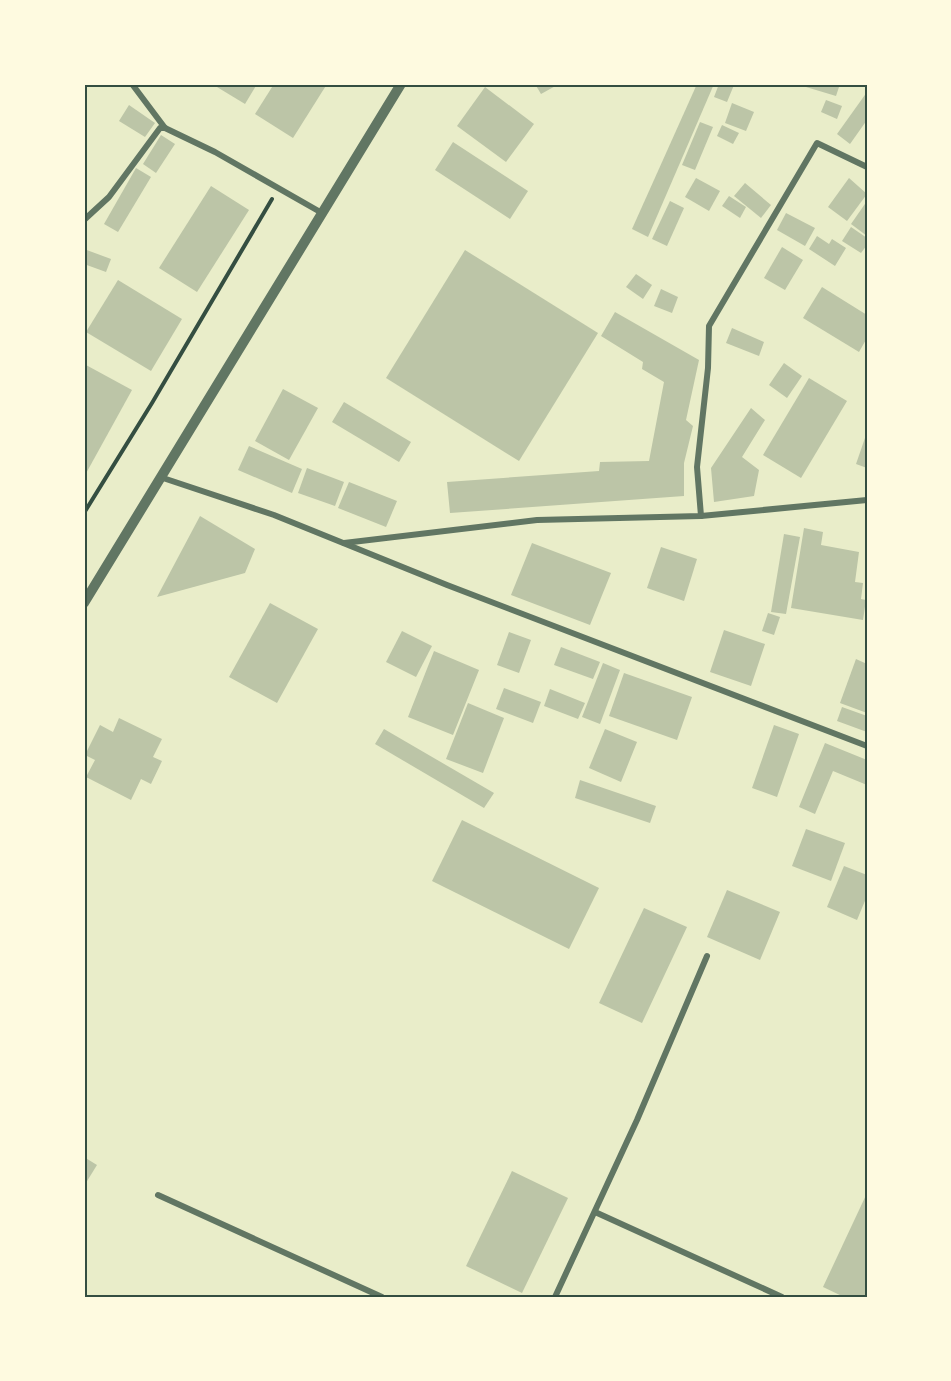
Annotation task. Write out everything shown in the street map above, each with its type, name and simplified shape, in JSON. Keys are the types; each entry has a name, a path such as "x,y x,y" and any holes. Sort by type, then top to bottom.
{"street":[{"path":"132,84 165,128 322,213"},
{"path":"84,603 401,84"},
{"path":"84,220 109,197 160,128 165,128"},
{"path":"700,516 698,467 708,368 709,326 817,143 867,167"},
{"path":"160,477 274,515 867,746"},
{"path":"343,543 537,520 700,516 867,500"},
{"path":"555,1297 595,1212 707,956"},
{"path":"158,1195 382,1297"},
{"path":"595,1212 782,1297"}],"path":[{"path":"84,513 153,403 279,188"}],"building":[{"path":"212,84 257,84 245,104"},
{"path":"274,84 327,84 293,138 255,114"},
{"path":"535,84 559,84 541,94"},
{"path":"697,84 714,84 648,237 632,229"},
{"path":"719,84 738,84 737,87 734,85 727,102 714,97"},
{"path":"796,84 840,84 836,96"},
{"path":"485,87 534,124 506,162 457,126"},
{"path":"867,92 867,120 850,144 837,134"},
{"path":"826,100 842,106 837,119 821,112"},
{"path":"732,103 754,112 746,131 725,123"},
{"path":"129,105 155,123 145,137 119,121"},
{"path":"700,122 713,127 695,170 682,165"},
{"path":"722,125 739,133 733,144 717,136"},
{"path":"161,135 175,144 156,173 143,164"},
{"path":"453,142 528,191 510,219 435,170"},
{"path":"136,168 151,177 118,232 104,224"},
{"path":"696,178 720,191 709,211 685,197"},
{"path":"849,178 867,194 847,221 828,207"},
{"path":"745,183 771,205 761,218 734,196"},
{"path":"211,186 249,210 197,292 159,268"},
{"path":"729,196 746,207 740,218 722,206"},
{"path":"670,201 684,208 667,246 652,239"},
{"path":"867,201 867,236 851,224"},
{"path":"786,213 815,228 805,246 777,230"},
{"path":"851,227 867,238 867,245 861,253 842,241"},
{"path":"817,236 829,244 832,239 846,248 835,266 809,249"},
{"path":"782,247 803,260 785,290 764,278"},
{"path":"84,249 111,259 106,272 84,264"},
{"path":"465,250 598,333 519,461 386,378"},
{"path":"636,274 652,285 643,299 626,287"},
{"path":"118,280 182,319 151,371 86,332"},
{"path":"822,287 867,315 867,338 859,352 803,318"},
{"path":"661,289 678,297 672,313 654,306"},
{"path":"615,312 699,360 686,420 693,426 684,463 684,496 450,513 447,482 599,471 600,462 649,461 664,382 642,369 643,362 601,336"},
{"path":"732,328 764,342 759,356 726,343"},
{"path":"784,363 802,376 787,398 769,385"},
{"path":"86,365 132,390 84,477 84,368"},
{"path":"809,378 847,401 801,478 763,455"},
{"path":"283,389 318,408 289,460 255,441"},
{"path":"344,402 411,442 399,462 332,422"},
{"path":"751,408 765,420 742,457 759,470 754,496 714,502 711,468"},
{"path":"867,432 867,468 856,464"},
{"path":"249,446 302,469 292,493 238,470"},
{"path":"307,468 344,482 335,506 298,493"},
{"path":"349,482 397,501 386,527 338,508"},
{"path":"200,516 255,549 245,573 157,597"},
{"path":"804,528 823,532 821,545 859,552 855,582 863,583 861,599 866,600 863,620 791,608"},
{"path":"784,534 800,537 786,614 771,612"},
{"path":"532,543 611,573 590,625 511,595"},
{"path":"661,547 697,559 684,601 647,588"},
{"path":"270,603 318,629 277,703 229,677"},
{"path":"768,613 780,617 774,635 762,631"},
{"path":"724,630 765,644 751,686 710,672"},
{"path":"402,631 432,646 416,677 386,662"},
{"path":"509,632 531,640 519,673 497,665"},
{"path":"561,647 600,662 593,679 554,665"},
{"path":"434,651 479,670 453,735 408,717"},
{"path":"856,659 867,664 867,713 840,703"},
{"path":"603,663 620,670 600,724 582,717"},
{"path":"624,673 692,697 677,740 609,716"},
{"path":"504,688 541,702 533,723 496,709"},
{"path":"550,689 585,703 578,719 544,706"},
{"path":"468,703 504,718 483,773 446,759"},
{"path":"842,707 867,716 867,732 837,721"},
{"path":"119,718 162,739 153,757 162,761 151,784 141,779 131,800 86,777 95,760 85,755 100,725 113,732"},
{"path":"774,725 799,734 777,797 752,788"},
{"path":"384,729 494,793 484,808 375,744"},
{"path":"605,729 637,742 621,782 589,768"},
{"path":"825,743 867,760 867,785 833,771 815,814 799,807"},
{"path":"580,780 656,806 650,823 575,798"},
{"path":"462,820 599,888 569,949 432,881"},
{"path":"806,829 845,843 831,881 792,866"},
{"path":"844,866 867,875 867,896 857,920 827,907"},
{"path":"727,890 780,912 760,960 707,937"},
{"path":"644,908 687,927 642,1023 599,1003"},
{"path":"84,1157 97,1165 84,1186"},
{"path":"512,1171 568,1198 522,1293 466,1266"},
{"path":"867,1193 867,1297 844,1297 823,1287"}]}
